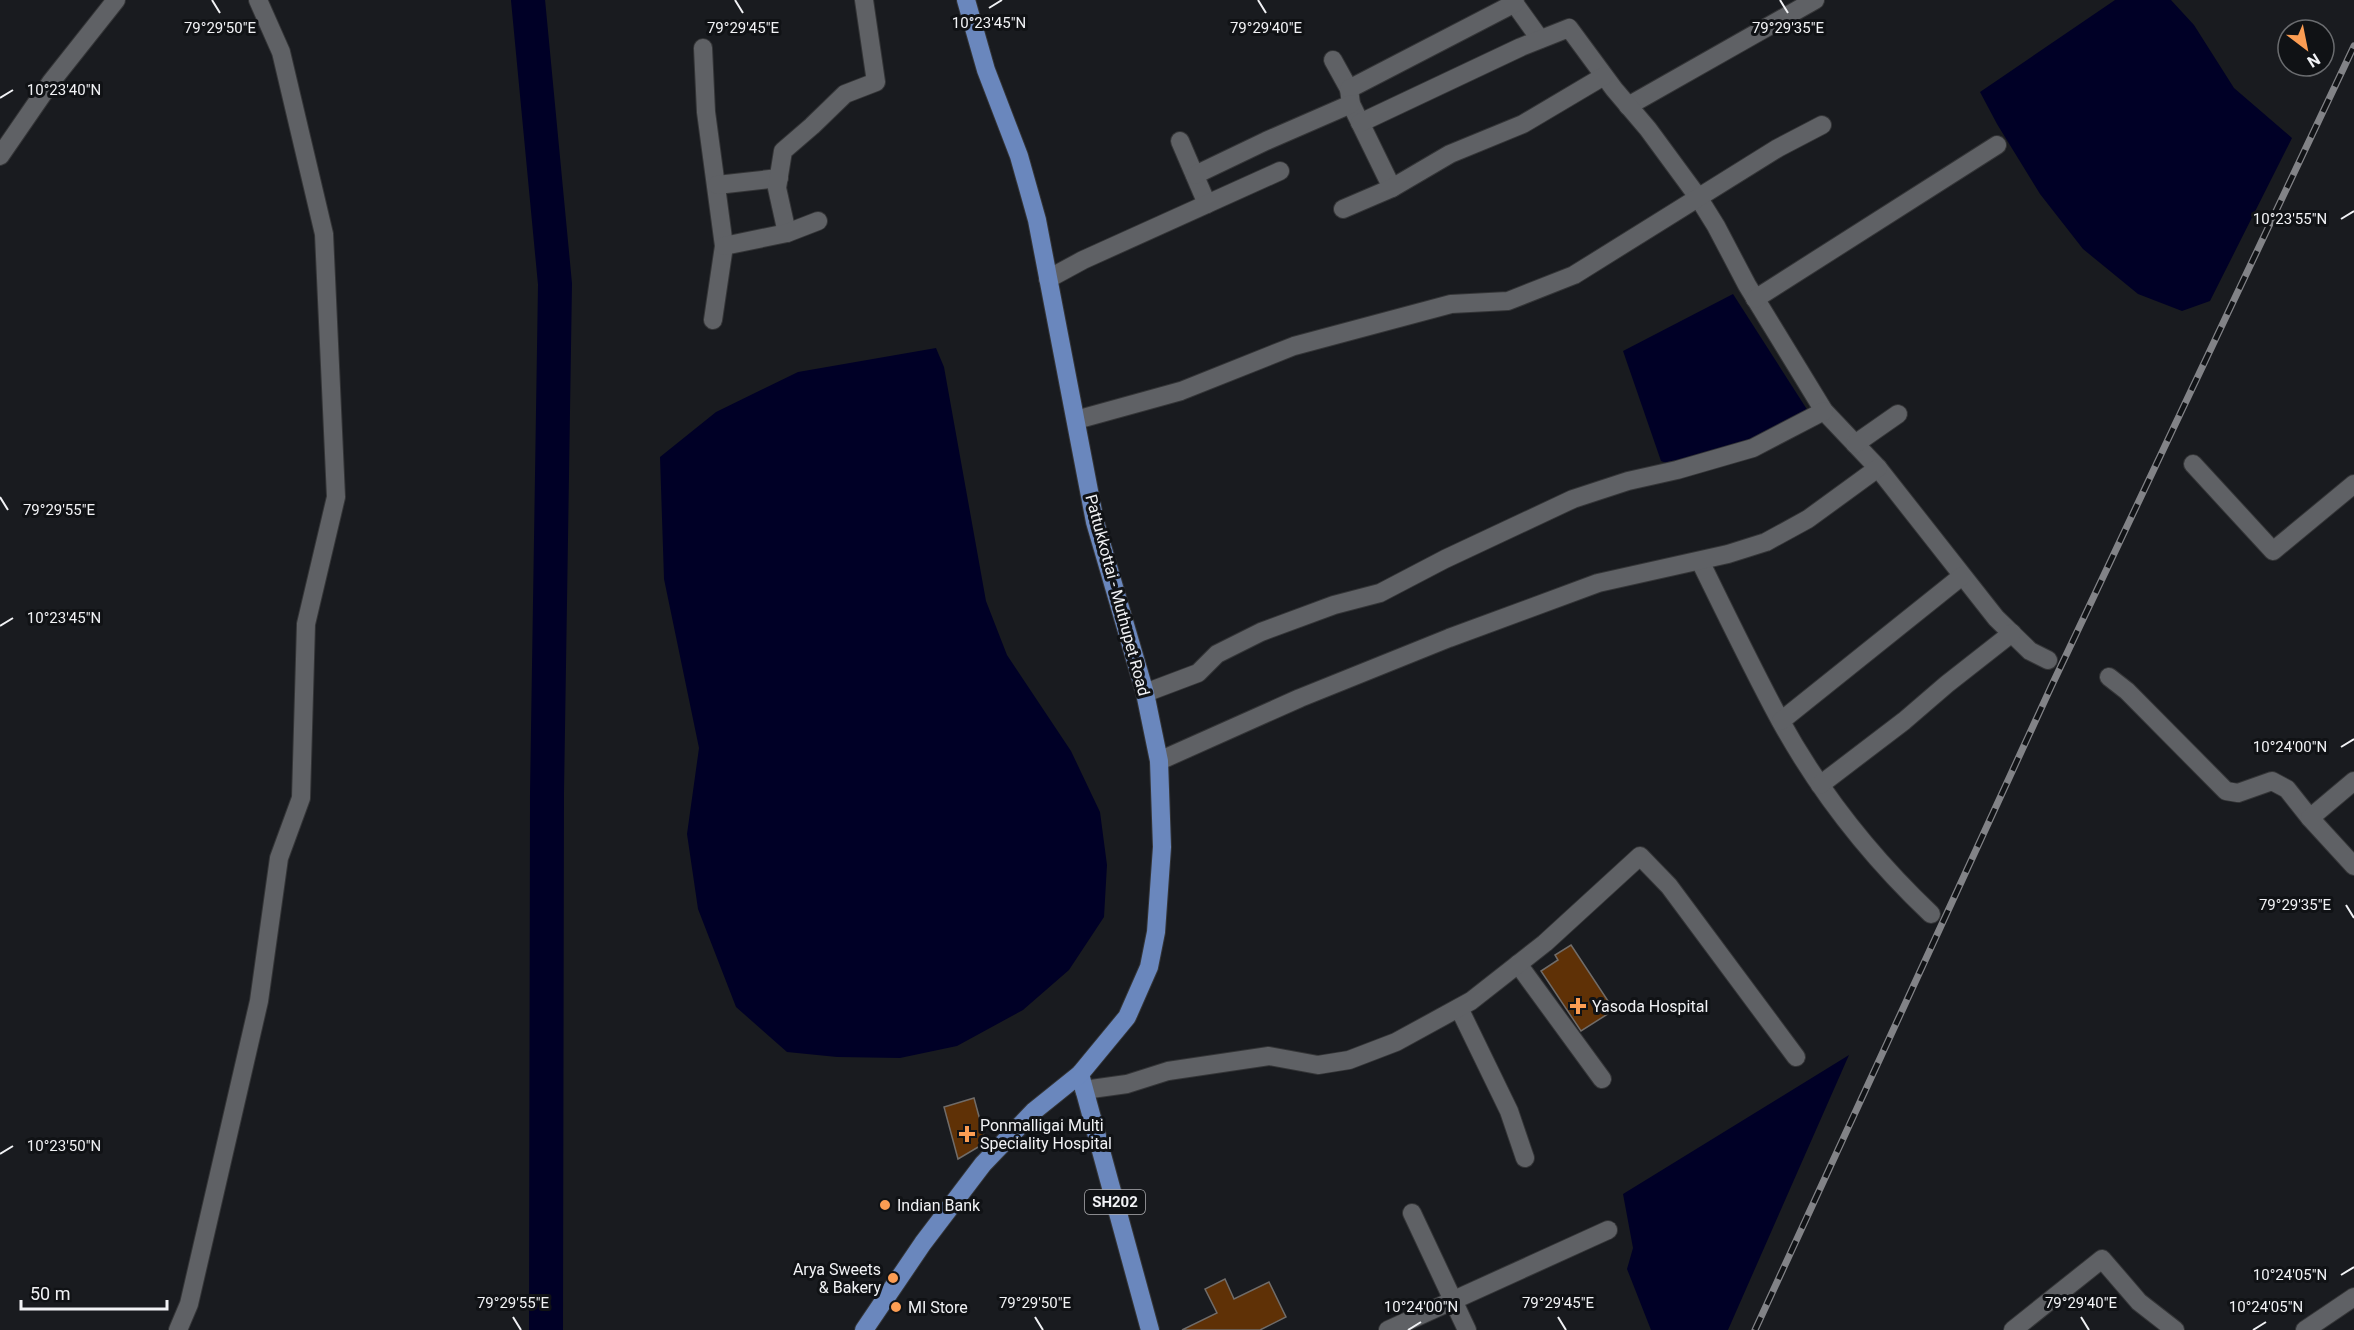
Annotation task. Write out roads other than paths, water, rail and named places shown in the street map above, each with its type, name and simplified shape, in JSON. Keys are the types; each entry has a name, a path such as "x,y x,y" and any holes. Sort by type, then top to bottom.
{"main road":[{"name":"Pattukkottai - Muthupet Road","path":"864,1330 923,1243 983,1164 1034,1111 1082,1082 1127,1017 1149,967 1156,932 1162,847 1159,762 1145,693 1095,522 1037,220 1019,156 986,70 966,0"},
{"name":"SH202","path":"1082,1082 1150,1330"}],"street":[{"path":"0,156 51,82 116,0"},
{"path":"178,1330 189,1304 259,1000 279,858 300,798 306,624 336,497 324,234 281,52 258,0"},
{"path":"787,233 777,188 783,151 845,94 876,82 864,0"},
{"path":"1628,106 1815,0"},
{"path":"1195,175 1266,141 1350,96 1514,2 1540,39"},
{"path":"1360,123 1540,39 1569,28 1698,197 1755,299 1824,411 1878,468 1962,576 2012,633 2030,651 2048,660"},
{"path":"702,48 706,112 724,246 713,320"},
{"path":"1333,60 1360,123 1392,188"},
{"path":"1343,209 1392,188 1450,154 1523,124 1604,76"},
{"path":"1076,420 1181,391 1294,346 1451,304 1508,302 1574,275 1778,148 1822,125"},
{"path":"1180,141 1207,204"},
{"path":"1755,299 1997,145"},
{"path":"1048,279 1083,260 1280,171"},
{"path":"717,185 779,178"},
{"path":"724,246 787,233 818,221"},
{"path":"1145,693 1198,673 1217,654 1261,632 1334,605 1380,593 1445,559 1573,499 1628,481 1677,470 1753,448 1824,411"},
{"path":"1855,444 1898,414"},
{"path":"2193,464 2273,551 2354,484"},
{"path":"1159,762 1300,698 1460,634 1598,583 1700,561 1766,542 1808,519 1878,468"},
{"path":"1700,561 1781,721 1820,785 1903,887 1931,914"},
{"path":"1781,721 1962,576"},
{"path":"1820,785 1904,721 2012,633"},
{"path":"2109,677 2127,691 2226,791 2238,794 2272,781 2287,789 2354,866"},
{"path":"2310,818 2354,781"},
{"path":"1082,1082 1127,1084 1168,1071 1269,1056 1318,1065 1349,1060 1396,1042 1472,1001 1518,964 1641,856 1669,886 1796,1057"},
{"path":"1518,964 1602,1079"},
{"path":"1459,1008 1509,1111 1525,1158"},
{"path":"1412,1213 1467,1330"},
{"path":"1388,1330 1608,1230"},
{"path":"2013,1330 2102,1259 2139,1302 2175,1330"},
{"path":"2305,1330 2354,1297"}],"water":[{"path":"2115,0 2171,0 2194,25 2234,88 2292,138 2210,301 2182,311 2138,294 2083,249 2040,194 1980,92"},
{"path":"1733,294 1808,411 1739,444 1666,463 1661,461 1623,351"},
{"path":"936,348 944,367 986,601 1007,655 1071,751 1100,812 1107,865 1104,917 1069,970 1023,1010 957,1046 900,1058 837,1057 787,1052 736,1007 698,909 687,834 699,748 664,579 660,457 716,412 798,372"},
{"path":"1849,1055 1728,1330 1651,1330 1627,1269 1633,1248 1623,1194"}],"waterway":[{"path":"528,0 555,284 547,793 546,1330"}],"railway":[{"path":"1755,1330 2051,687 2354,46"}],"place":[{"name":"Yasoda Hospital","path":"1578,1006"},
{"name":"Ponmalligai Multi Speciality Hospital","path":"967,1134"},
{"name":"Indian Bank","path":"885,1205"},
{"name":"Arya Sweets & Bakery","path":"893,1278"},
{"name":"MI Store","path":"896,1307"}]}
